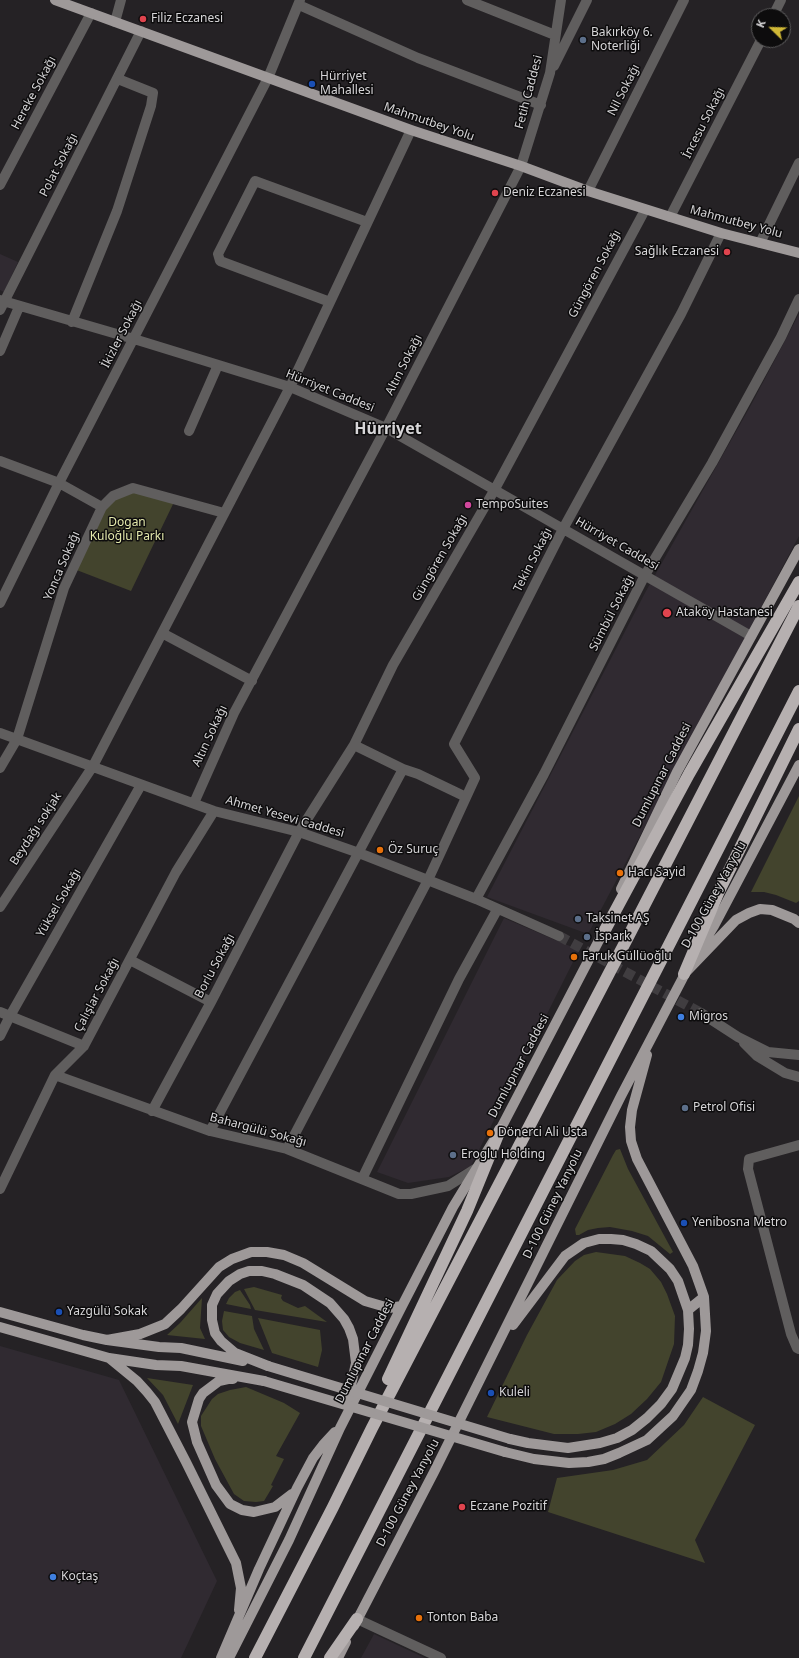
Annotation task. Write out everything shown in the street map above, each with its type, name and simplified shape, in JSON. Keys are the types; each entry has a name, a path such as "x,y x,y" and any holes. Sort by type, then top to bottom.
{"highway":[{"path":"605,930 686,781 799,582"},
{"path":"255,1658 372,1428 630,935 799,606"},
{"path":"304,1658 799,691"},
{"path":"684,974 719,891 799,728"},
{"path":"372,1428 387,1383 467,1210 500,1130"},
{"path":"330,1658 357,1619"}],"main road":[{"name":"Mahmutbey Yolu","path":"56,0 411,130 521,166 588,191 721,233 799,252"},
{"name":"Dumlupınar Caddesi","path":"228,1658 289,1540 340,1428 402,1306 453,1207 500,1130 605,930 636,855 677,772 799,549"},
{"name":"D-100 Güney Yanyolu","path":"338,1658 434,1472 653,1034 684,974 714,926 799,765"},
{"path":"684,974 736,920 749,912 760,909 772,910 799,923"},
{"path":"0,1327 109,1358 156,1365 181,1366 264,1382 505,1452 569,1463 604,1459 619,1453 647,1440 673,1416 691,1390 703,1353 706,1331 704,1297 692,1266 637,1159 631,1141 630,1128 632,1110 653,1034"},
{"path":"221,1658 276,1532 297,1488 322,1445 340,1428 351,1386 356,1363 353,1339 347,1324 330,1304 303,1285 262,1271 249,1271 228,1281 217,1294 212,1306 212,1320 216,1333 221,1341 235,1353 268,1366 510,1439 568,1448 600,1443 617,1438 632,1430 661,1404 672,1389 680,1371 688,1345 688,1310 678,1281 670,1269 651,1251 623,1240 612,1239 592,1241 584,1243 565,1256 496,1349"},
{"path":"107,1340 140,1334 165,1324 181,1309 219,1267 232,1259 250,1252 267,1252 284,1255 303,1263 365,1301 389,1308 402,1306"},
{"path":"688,1310 704,1297"},
{"path":"0,1312 107,1340 159,1347 181,1348 268,1366"},
{"path":"109,1358 137,1381 155,1402 230,1549 240,1576 240,1601 237,1622"},
{"path":"264,1382 228,1379 219,1381 208,1388 199,1399 192,1422 197,1442 223,1496 230,1504 242,1510 254,1512 275,1507 283,1503 297,1488"}],"street":[{"path":"115,22 121,0"},
{"path":"467,0 555,35"},
{"name":"Fetih Caddesi","path":"521,166 550,73 555,35 562,0"},
{"path":"550,73 587,0"},
{"name":"Nil Sokağı","path":"588,191 684,0"},
{"path":"299,3 418,58 541,105"},
{"name":"İkizler Sokağı","path":"0,603 268,78 299,3"},
{"name":"Hereke Sokağı","path":"0,185 91,13"},
{"name":"Polat Sokağı","path":"1,304 118,79 141,31"},
{"name":"İncesu Sokağı","path":"670,217 757,48"},
{"path":"72,322 117,211 151,106 153,93 118,79"},
{"name":"Beydağı sokjak","path":"0,907 93,766 290,387 411,130"},
{"path":"760,243 799,163"},
{"name":"Altın Sokağı","path":"194,803 231,720 386,428 521,166"},
{"path":"330,302 220,261 218,254 255,181 368,222"},
{"name":"Güngören Sokağı","path":"299,832 354,745 393,665 495,489 645,210"},
{"name":"Tekin Sokağı","path":"287,1149 428,880 475,778 454,744 563,529 681,314 721,233"},
{"name":"Sümbül Sokağı","path":"476,899 544,774 646,575 712,463 781,337 799,299"},
{"name":"Hürriyet Caddesi","path":"1,304 19,307 134,339 290,387 386,428 751,636"},
{"path":"0,350 19,307"},
{"path":"189,431 218,365"},
{"path":"0,461 60,483 102,507"},
{"name":"Yonca Sokağı","path":"0,768 17,739 64,588 102,507 113,496 133,488 224,513"},
{"path":"162,633 252,681"},
{"name":"Ahmet Yesevi Caddesi","path":"0,733 214,811 299,832 359,853 476,899 497,910 559,936"},
{"path":"354,745 466,797"},
{"path":"210,1131 403,769"},
{"name":"Yüksel Sokağı","path":"0,1036 5,1014 141,785"},
{"name":"Çalışlar Sokağı","path":"0,1189 55,1074 84,1046 176,872 214,811"},
{"name":"Borlu Sokağı","path":"152,1111 211,1002 299,832"},
{"path":"362,1179 459,979 497,910"},
{"path":"130,960 211,1002"},
{"path":"701,1013 738,1037 768,1052 799,1055"},
{"path":"5,1014 84,1046"},
{"path":"738,1037 757,1056 785,1073 799,1076"},
{"name":"Bahargülü Sokağı","path":"55,1074 152,1111 210,1131 287,1149 399,1194 411,1194 448,1186 475,1169"},
{"path":"799,1145 749,1159 748,1169 791,1334 797,1348 799,1349"},
{"path":"357,1619 440,1658"}],"shaded area":[{"path":"0,254 18,262 4,292 0,290"},
{"path":"799,314 799,536 588,934 487,897 646,591 751,405"},
{"path":"504,918 579,950 471,1166 449,1177 408,1183 377,1172"},
{"path":"0,1346 119,1380 217,1581 181,1658 0,1658"},
{"path":"374,1634 425,1658 361,1658"}],"green space":[{"name":"Dogan Kuloğlu Parkı","path":"134,488 175,500 131,591 74,569 103,508"},
{"path":"799,796 799,901 796,903 764,892 751,892"},
{"path":"620,1149 628,1169 673,1252 670,1254 648,1236 632,1231 610,1227 588,1230 576,1235 575,1229 613,1155 616,1150"},
{"path":"596,1252 625,1256 640,1263 650,1269 661,1282 667,1294 675,1316 674,1344 661,1382 647,1399 631,1414 615,1424 596,1432 554,1434 487,1417 527,1335 557,1280 575,1261 584,1255"},
{"path":"254,1287 282,1295 281,1298 283,1301 298,1308 305,1306 327,1322 255,1310 244,1289"},
{"path":"240,1290 251,1309 226,1304 235,1292"},
{"path":"202,1298 200,1328 205,1339 167,1335 180,1323"},
{"path":"224,1311 252,1316 254,1329 264,1350 240,1343 229,1337 223,1330 222,1321"},
{"path":"258,1318 320,1330 322,1350 318,1367 272,1353"},
{"path":"147,1378 193,1385 178,1424 163,1395"},
{"path":"246,1387 284,1403 300,1413 276,1456 284,1459 271,1485 273,1486 264,1501 256,1502 244,1501 234,1494 215,1459 201,1426 201,1416 212,1399 218,1394"},
{"path":"703,1397 755,1425 695,1540 705,1563 548,1512 557,1478 613,1470 647,1460 684,1425"}],"tunnel":[{"path":"559,936 701,1013"}],"place":[{"name":"Filiz Eczanesi","path":"143,19"},
{"name":"Bakırköy 6. Noterliği","path":"583,40"},
{"name":"Hürriyet Mahallesi","path":"312,84"},
{"name":"Deniz Eczanesi","path":"495,193"},
{"name":"Sağlık Eczanesi","path":"727,252"},
{"name":"TempoSuites","path":"468,505"},
{"name":"Ataköy Hastanesi","path":"667,613"},
{"name":"Öz Suruç","path":"380,850"},
{"name":"Hacı Sayid","path":"620,873"},
{"name":"Taksinet AŞ","path":"578,919"},
{"name":"İspark","path":"587,937"},
{"name":"Faruk Güllüoğlu","path":"574,957"},
{"name":"Migros","path":"681,1017"},
{"name":"Petrol Ofisi","path":"685,1108"},
{"name":"Dönerci Ali Usta","path":"490,1133"},
{"name":"Eroglu Holding","path":"453,1155"},
{"name":"Yenibosna Metro","path":"684,1223"},
{"name":"Yazgülü Sokak","path":"59,1312"},
{"name":"Kuleli","path":"491,1393"},
{"name":"Eczane Pozitif","path":"462,1507"},
{"name":"Koçtaş","path":"53,1577"},
{"name":"Tonton Baba","path":"419,1618"}],"district":[{"name":"Hürriyet","path":"388,429"}]}
